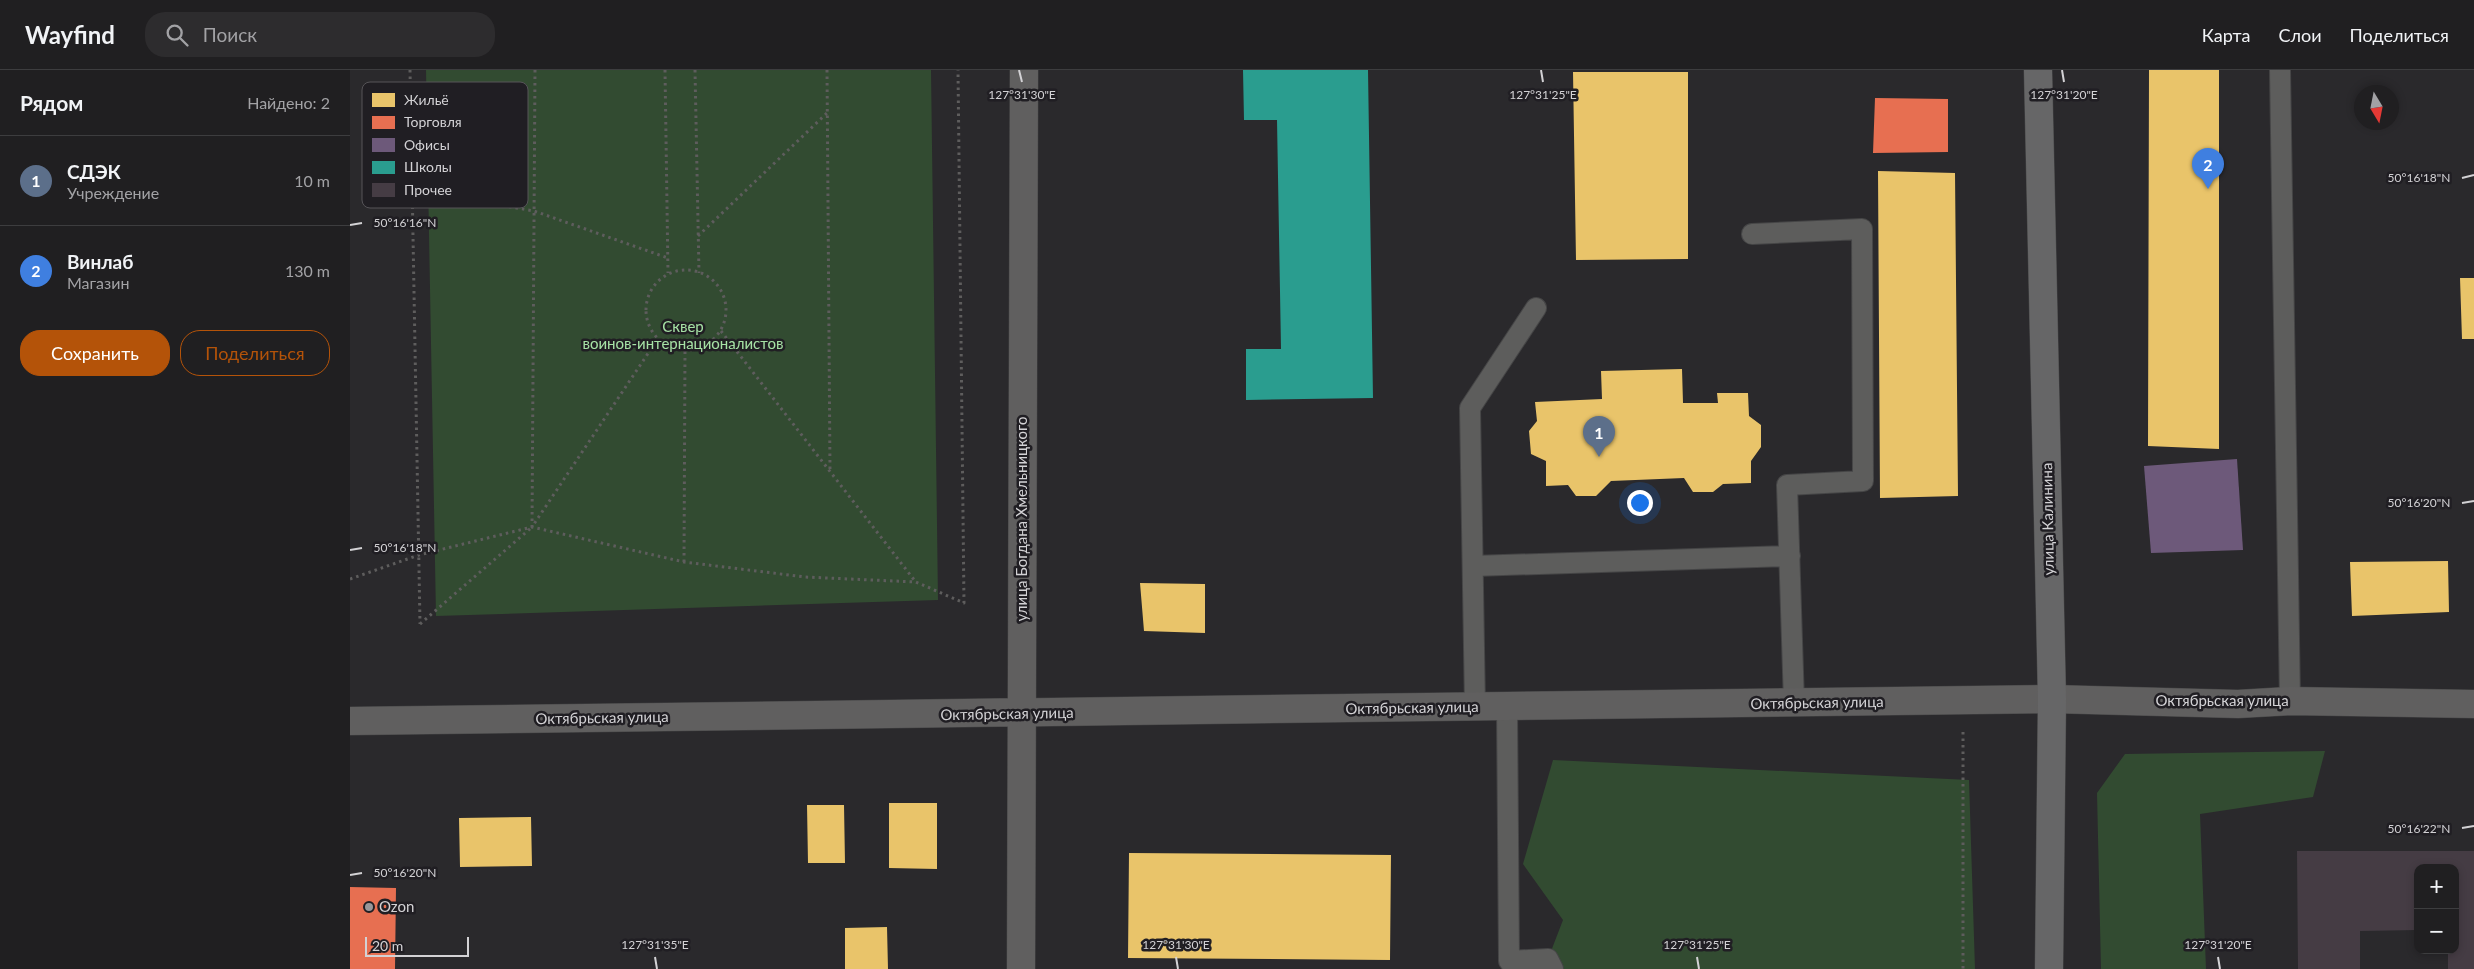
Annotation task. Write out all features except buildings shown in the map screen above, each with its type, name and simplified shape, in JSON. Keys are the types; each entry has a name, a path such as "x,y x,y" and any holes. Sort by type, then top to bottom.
{"main road":[{"name":"улица Богдана Хмельницкого","path":"1021,969 1024,70"},
{"name":"улица Калинина","path":"2038,70 2052,699 2048,969"},
{"name":"Октябрьская улица","path":"350,721 2052,699 2238,704 2290,700 2474,704"}],"lane":[{"path":"2280,70 2290,700"},
{"path":"1752,234 1862,229 1863,481 1788,485 1794,703"},
{"path":"1475,707 1470,408 1536,308"},
{"path":"1473,566 1790,556"},
{"path":"1507,707 1504,965 1548,959 1553,969"}],"path":[{"path":"532,527 535,70"},
{"path":"665,70 668,273"},
{"path":"694,70 699,273"},
{"path":"827,70 830,471"},
{"path":"350,579 419,555 532,527 684,562 805,576 916,582 964,604 958,70"},
{"path":"698,236 827,113"},
{"path":"412,208 420,624 532,527 657,340"},
{"path":"517,208 534,211 668,258"},
{"path":"688,269 708,276 722,291 727,312 721,331 708,345 692,351 673,350 657,340 646,323 645,304 653,286 668,273 688,269"},
{"path":"721,331 916,582"},
{"path":"684,562 685,351"},
{"path":"1962,700 1963,969"}],"green space":[{"name":"Сквер воинов-интернационалистов","path":"426,70 931,70 938,600 436,616 429,208 528,208 528,82 426,82"},
{"path":"2325,751 2313,797 2200,814 2206,969 2101,969 2097,793 2125,754"},
{"path":"1553,760 1969,780 1975,969 1553,969 1548,959 1563,920 1523,864"}],"place":[{"name":"Винлаб","path":"2208,189"},
{"name":"СДЭК","path":"1599,457"},
{"name":"Ozon","path":"369,907"}]}
